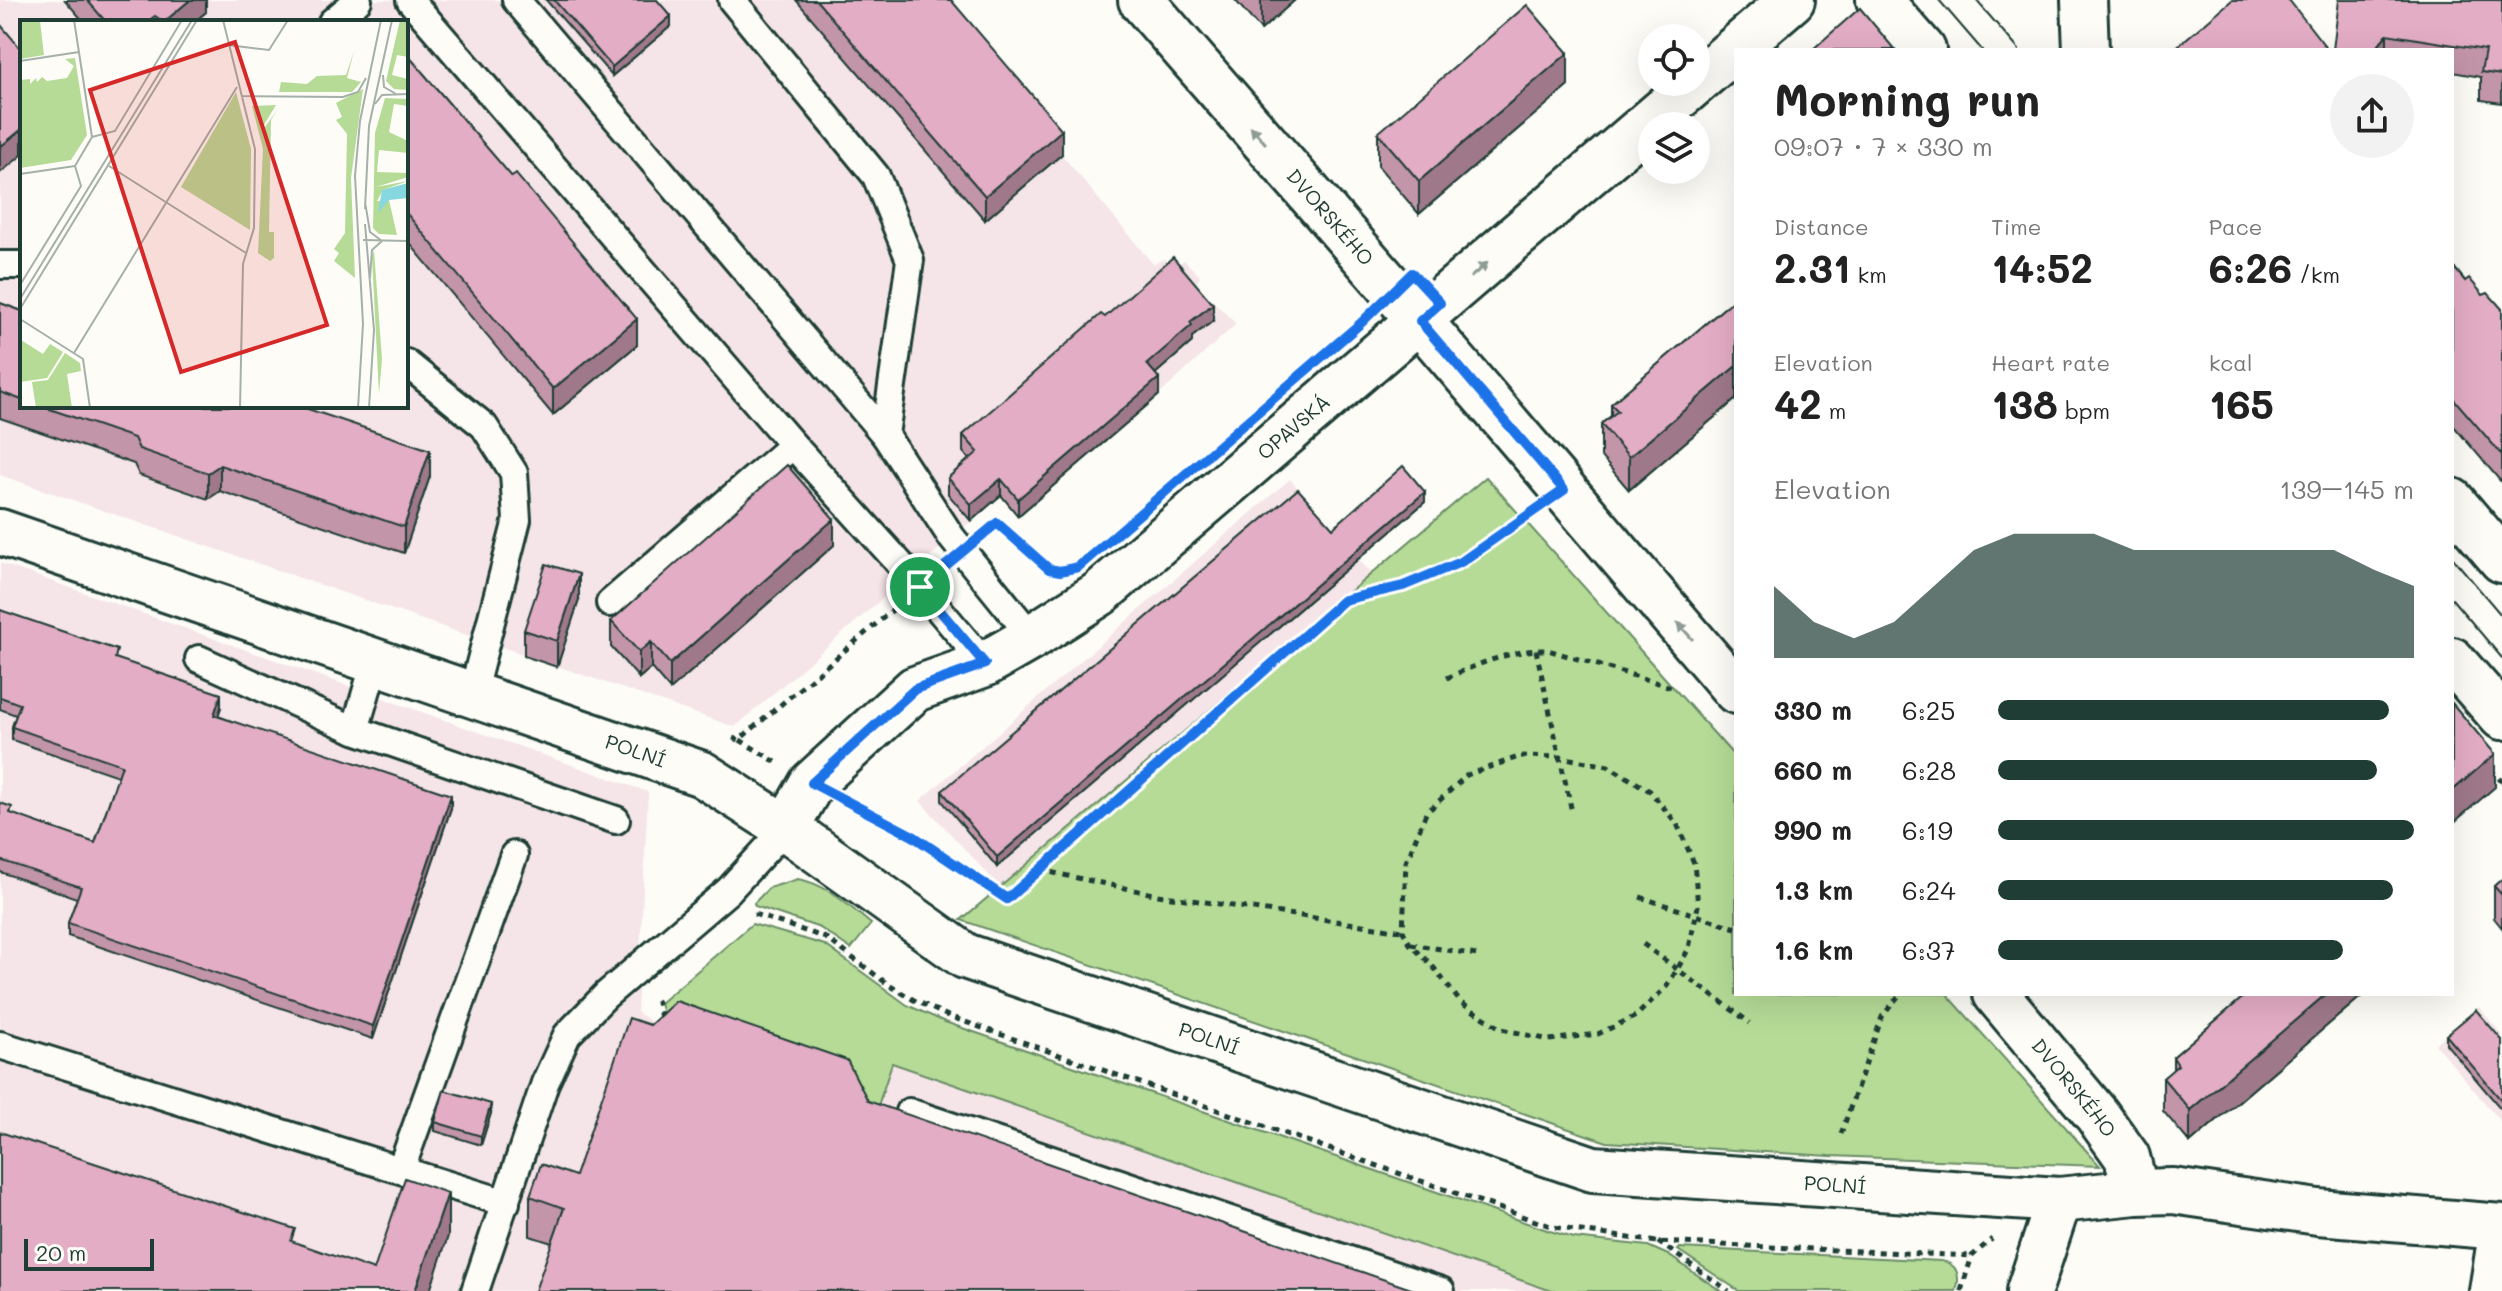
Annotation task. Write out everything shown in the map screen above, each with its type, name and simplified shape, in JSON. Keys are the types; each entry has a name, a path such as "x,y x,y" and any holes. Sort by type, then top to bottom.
{"street":[{"name":"DVORSKÉHO","path":"1141,0 1729,683"},
{"name":"OPAVSKÁ","path":"1736,48 1792,0"},
{"path":"1879,0 1921,48"},
{"path":"2084,0 2086,48"},
{"name":"OPAVSKÁ","path":"786,828 812,783 915,689 985,664 1099,594 1734,50"},
{"path":"2454,503 2502,560"},
{"name":"POLNÍ","path":"0,532 702,774 786,828 965,956 1593,1169 2059,1200 2173,1191 2318,1212 2502,1228 2492,1291"},
{"path":"2454,662 2502,717"},
{"name":"DVORSKÉHO","path":"1998,996 2097,1115 2127,1157 2136,1192"},
{"path":"2029,1291 2059,1200"}],"lane":[{"path":"334,20 358,0"},
{"path":"410,0 985,664"},
{"path":"516,0 885,435 963,552 1032,637"},
{"path":"732,0 876,176 910,260 885,435"},
{"path":"0,266 20,265"},
{"path":"408,365 484,426 514,473 517,520 472,695"},
{"path":"610,603 793,445"},
{"path":"199,659 355,730 616,820"},
{"path":"355,730 375,662"},
{"path":"475,1291 545,1083 567,1035 606,995 728,891 786,828"},
{"path":"401,1169 514,855"},
{"path":"0,1045 506,1203"},
{"path":"909,1112 1441,1291"}],"path":[{"path":"728,736 913,836 1007,899 1344,600 1403,586 1461,562 1564,490"},
{"path":"963,552 997,523 1049,569 1060,571"},
{"path":"739,740 920,587"},
{"path":"1536,650 1572,812"},
{"path":"1447,678 1485,661 1548,650 1674,688 1729,683"},
{"path":"1521,756 1560,757 1608,766 1650,791 1677,824 1694,863 1698,906 1689,948 1678,968 1667,986 1636,1016 1598,1034 1549,1040 1502,1029 1461,1003 1431,964 1410,944 1403,931 1406,862 1426,813 1467,775 1521,756"},
{"path":"1039,870 1158,895 1403,931"},
{"path":"1640,897 1734,927"},
{"path":"744,924 753,913"},
{"path":"1410,944 1477,955"},
{"path":"1643,944 1750,1023"},
{"path":"664,1029 657,1002 668,993"},
{"path":"1841,1134 1882,1017 1898,996"},
{"path":"1657,1242 1729,1291"}],"shaded area":[{"path":"0,0 932,0 1153,264 1164,259 1174,267 1184,260 1200,276 1196,284 1236,324 1159,395 1001,495 735,727 0,475"},
{"path":"1290,479 1371,574 1000,887 920,801"},
{"path":"0,563 648,792 637,1012 680,1041 705,979 1701,1291 0,1291"},
{"path":"2479,1007 2502,1035 2502,1123 2435,1044"}],"green space":[{"path":"1486,477 1734,756 1734,996 1949,996 2100,1166 1830,1156 1607,1142 961,920"},
{"path":"798,879 828,891 871,924 851,949 820,928 755,906 754,903 769,888"},
{"path":"752,924 825,945 907,1005 945,1022 1550,1231 1574,1238 1648,1246 1668,1255 1721,1291 1552,1291 892,1063 878,1106 671,1044 660,1003"},
{"path":"1678,1250 1941,1261 1954,1267 1958,1275 1957,1285 1956,1291 1739,1291"}],"building":[{"path":"87,0 190,0 166,20 155,16 150,20 104,20"},
{"path":"554,0 657,0 671,16 612,67"},
{"path":"816,0 951,0 1062,130 985,196"},
{"path":"2232,0 2289,0 2326,48 2175,48"},
{"path":"2339,0 2502,0 2502,75 2481,72 2485,50 2387,34 2376,48 2333,48"},
{"path":"1527,5 1568,53 1419,181 1378,133"},
{"path":"1860,8 1893,48 1814,48"},
{"path":"0,24 20,48 20,131 0,147"},
{"path":"408,55 512,177 516,174 637,319 553,389 408,215"},
{"path":"1173,257 1213,304 1147,364 1159,378 1018,499 1001,479 971,504 948,478 978,452 963,435 1101,314 1105,317"},
{"path":"2454,267 2465,281 2469,278 2483,295 2488,293 2502,309 2502,455 2454,399"},
{"path":"1734,300 1734,368 1629,457 1601,424 1618,411 1611,404"},
{"path":"0,303 20,310 20,399 0,392"},
{"path":"47,408 305,408 430,450 404,527 220,465 208,473 139,449 134,438"},
{"path":"787,465 834,519 670,664 651,642 639,652 611,621"},
{"path":"1403,466 1425,492 997,857 942,791 1298,489 1333,528"},
{"path":"546,564 579,574 557,641 524,630"},
{"path":"0,610 117,650 115,658 221,694 214,715 451,795 373,1026 68,923 81,887 0,860 0,803 12,807 10,813 95,843 122,765 12,727 20,704 0,697"},
{"path":"2454,705 2495,754 2454,789"},
{"path":"2502,879 2502,895 2494,886"},
{"path":"2245,996 2324,996 2190,1110 2163,1078 2178,1065 2173,1057"},
{"path":"676,1001 847,1060 868,1101 1417,1291 535,1291 564,1208 530,1196 541,1164 575,1176 629,1018 650,1025"},
{"path":"2476,1010 2502,1040 2502,1101 2446,1035"},
{"path":"444,1090 491,1104 481,1136 435,1122"},
{"path":"0,1132 295,1229 291,1241 374,1270 405,1178 448,1193 415,1291 0,1291"}],"tram line":[{"path":"1939,0 1980,48"},
{"path":"1976,0 2017,48"},
{"path":"2454,559 2502,616"},
{"path":"2454,601 2502,658"}],"route":[{"path":"1412,273 1440,303 1420,321 1564,490 1461,562 1403,586 1344,600 1007,899 913,836 812,783 915,689 985,664 920,587 997,523 1049,569 1060,571 1078,567 1361,323 1412,273"}]}
